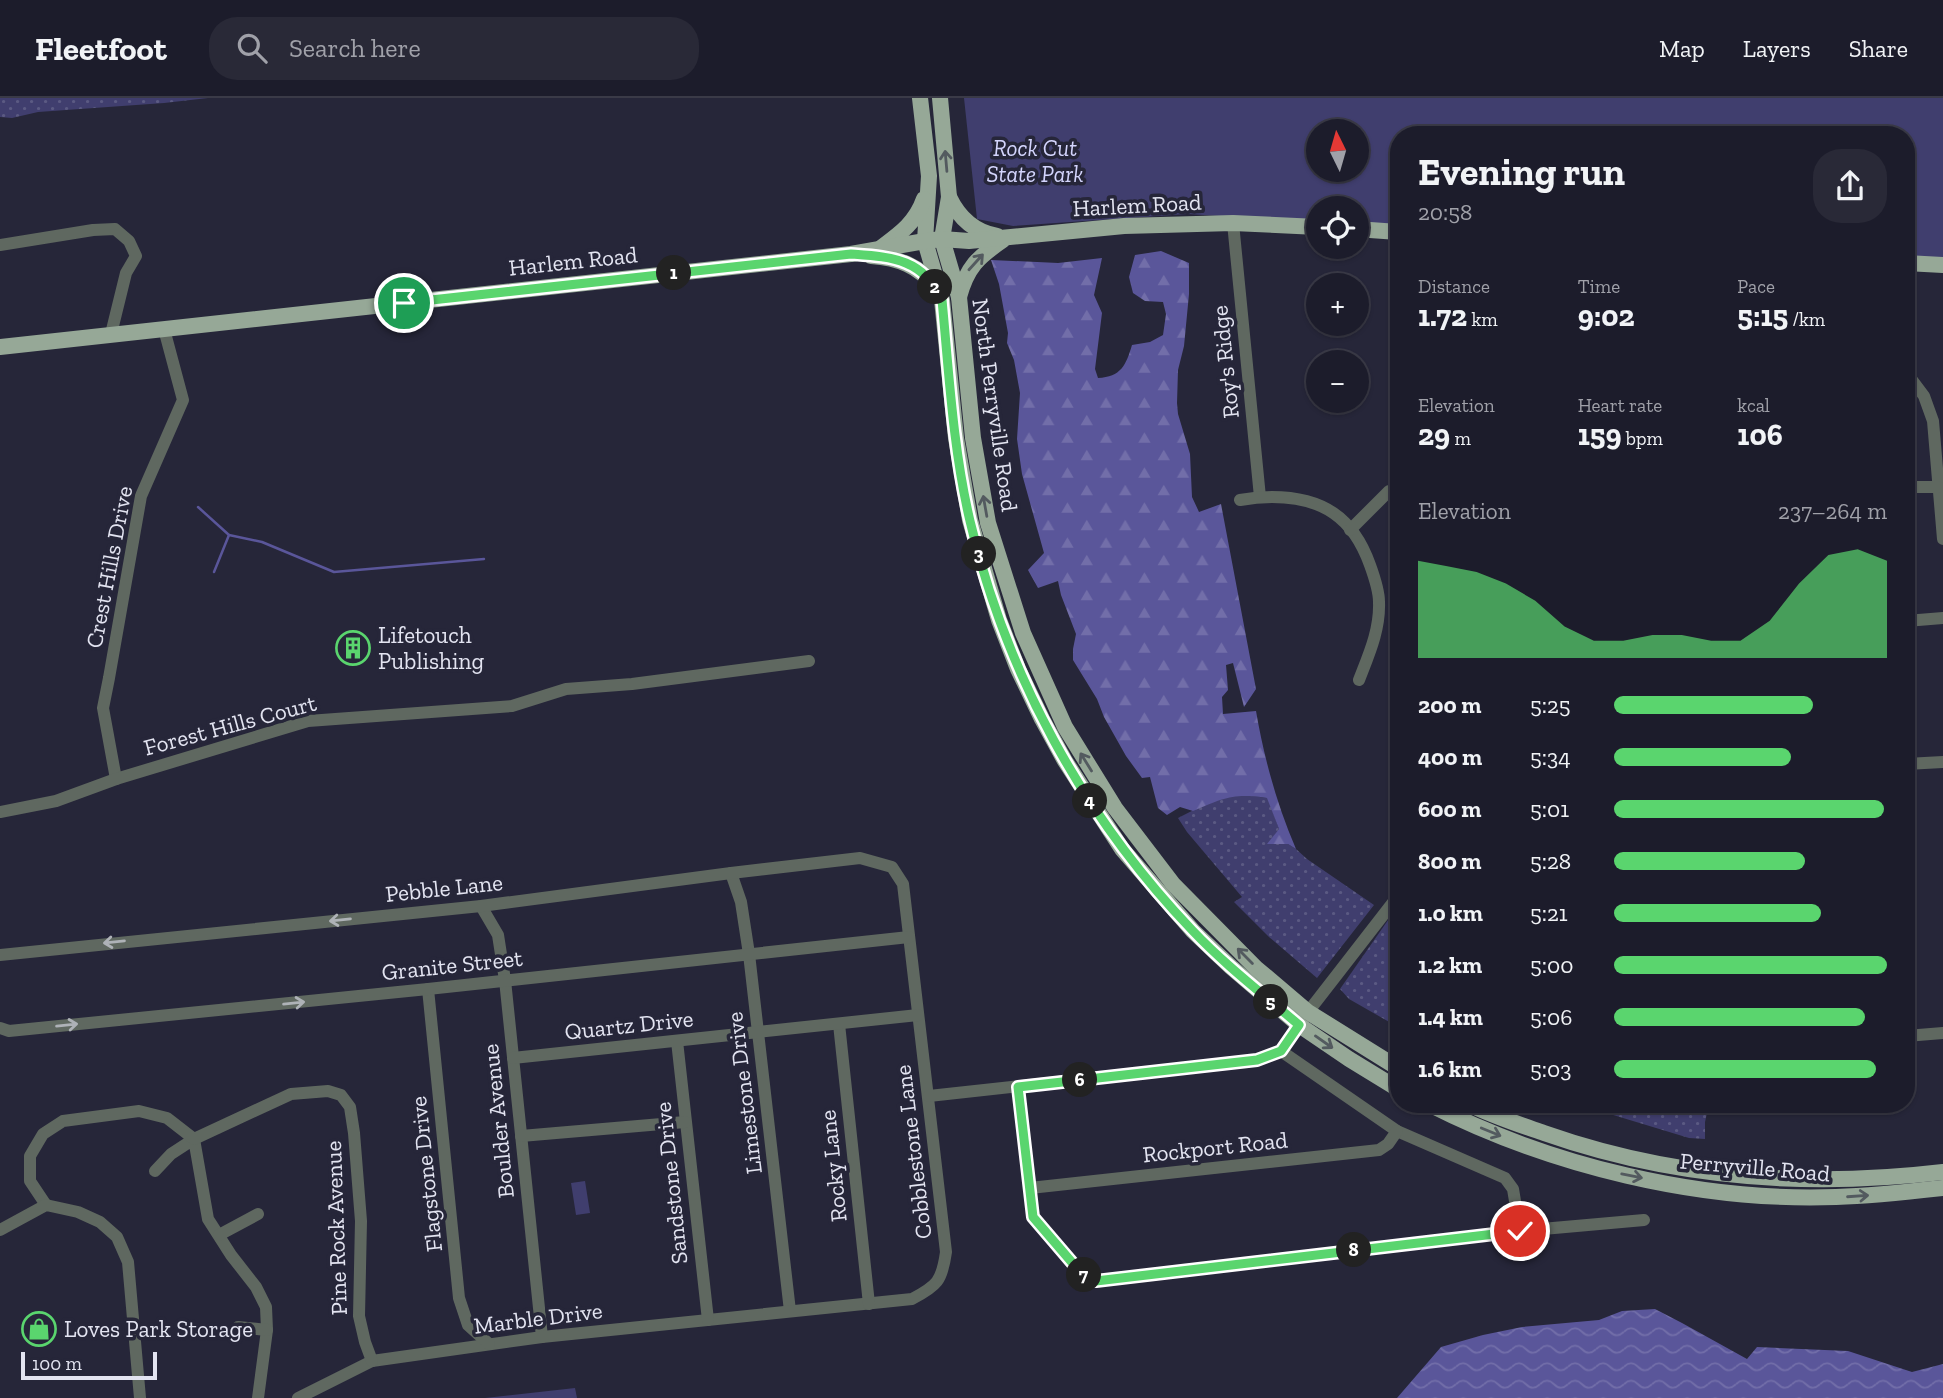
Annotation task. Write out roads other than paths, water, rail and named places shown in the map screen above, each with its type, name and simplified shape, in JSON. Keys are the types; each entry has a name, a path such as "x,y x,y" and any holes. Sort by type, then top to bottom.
{"main road":[{"name":"North Perryville Road","path":"920,98 956,438 970,520 999,620 1018,669 1042,719 1086,795 1122,849 1149,882 1212,949 1304,1019 1349,1059 1390,1084"},
{"name":"North Perryville Road","path":"940,98 949,197 934,240 959,297 973,438 988,523 1023,633 1065,727 1115,808 1173,884 1304,1019 1390,1064"},
{"path":"851,254 881,248 911,224 920,211 929,176"},
{"path":"949,197 954,209 971,227 1007,238"},
{"name":"Harlem Road","path":"0,347 851,254 934,240 970,242 1124,226 1233,223 1306,226"},
{"path":"1369,230 1390,231"},
{"path":"959,297 964,278 975,261 1007,238"},
{"path":"851,254 891,257 907,262 930,280 942,300"},
{"path":"1915,263 1943,265"},
{"name":"Perryville Road","path":"1446,1113 1514,1142 1566,1160 1612,1172 1710,1190 1772,1196 1834,1197 1943,1188"},
{"name":"Perryville Road","path":"1487,1113 1576,1144 1659,1164 1735,1176 1821,1180 1943,1172"}],"street":[{"name":"Roy's Ridge","path":"1233,223 1260,497"},
{"path":"0,245 115,229 129,241 136,256 126,273 111,334"},
{"name":"Crest Hills Drive","path":"116,779 103,708 141,496 183,400 164,329"},
{"path":"1915,384 1924,396 1934,421 1943,539"},
{"path":"1915,487 1938,486"},
{"path":"1350,530 1389,491"},
{"path":"1240,500 1252,497 1292,497 1316,503 1336,514 1363,546 1379,599 1374,640 1359,680"},
{"path":"1915,620 1943,618"},
{"name":"Forest Hills Court","path":"0,812 56,801 116,779 308,721 512,706 566,690 809,661"},
{"path":"1915,764 1943,762"},
{"name":"Pebble Lane","path":"0,955 481,906 860,858 892,867"},
{"name":"Cobblestone Lane","path":"790,1311 912,1299 930,1290 943,1273 946,1252 903,884 892,867"},
{"name":"Limestone Drive","path":"731,873 741,902 749,954 790,1311"},
{"name":"Boulder Avenue","path":"481,906 498,935 505,980 542,1337"},
{"path":"929,1096 1257,1060 1281,1051 1390,906"},
{"name":"Granite Street","path":"0,1028 9,1031 909,937"},
{"name":"Flagstone Drive","path":"428,989 459,1298 468,1325 489,1344"},
{"name":"Quartz Drive","path":"513,1058 918,1015"},
{"name":"Rocky Lane","path":"839,1024 869,1304"},
{"path":"1915,1035 1943,1033"},
{"name":"Sandstone Drive","path":"677,1041 708,1320"},
{"path":"1281,1051 1397,1131 1505,1178 1514,1189 1520,1231"},
{"path":"1018,1087 1033,1217 1081,1273 1096,1281 1520,1231 1644,1220"},
{"name":"Pine Rock Avenue","path":"194,1139 291,1094 328,1091 341,1095 350,1107 355,1133 361,1221 359,1315 372,1361"},
{"path":"46,1205 30,1181 30,1156 43,1134 63,1121 139,1111 167,1118 194,1139 208,1219 267,1307 267,1330 258,1398"},
{"path":"520,1136 685,1122"},
{"name":"Rockport Road","path":"1030,1188 1379,1150 1388,1144 1397,1131"},
{"path":"155,1171 171,1154 194,1139"},
{"path":"0,1230 46,1205 78,1212 100,1222 117,1237 128,1262 140,1398"},
{"path":"219,1235 258,1214"},
{"name":"Marble Drive","path":"299,1398 372,1361 542,1337 790,1311"},
{"path":"237,1328 267,1330"}],"water":[{"path":"1655,1309 1747,1359 1757,1347 1848,1351 1912,1372 1943,1364 1943,1398 1397,1398 1441,1347 1522,1327 1599,1320 1622,1311"}],"waterway":[{"path":"198,507 229,535 262,542 334,572 484,559"},
{"path":"214,572 229,535"}],"place":[{"name":"Lifetouch Publishing","path":"353,648"},
{"name":"Loves Park Storage","path":"39,1329"}],"park label":[{"name":"Rock Cut State Park","path":"1035,161"}]}
